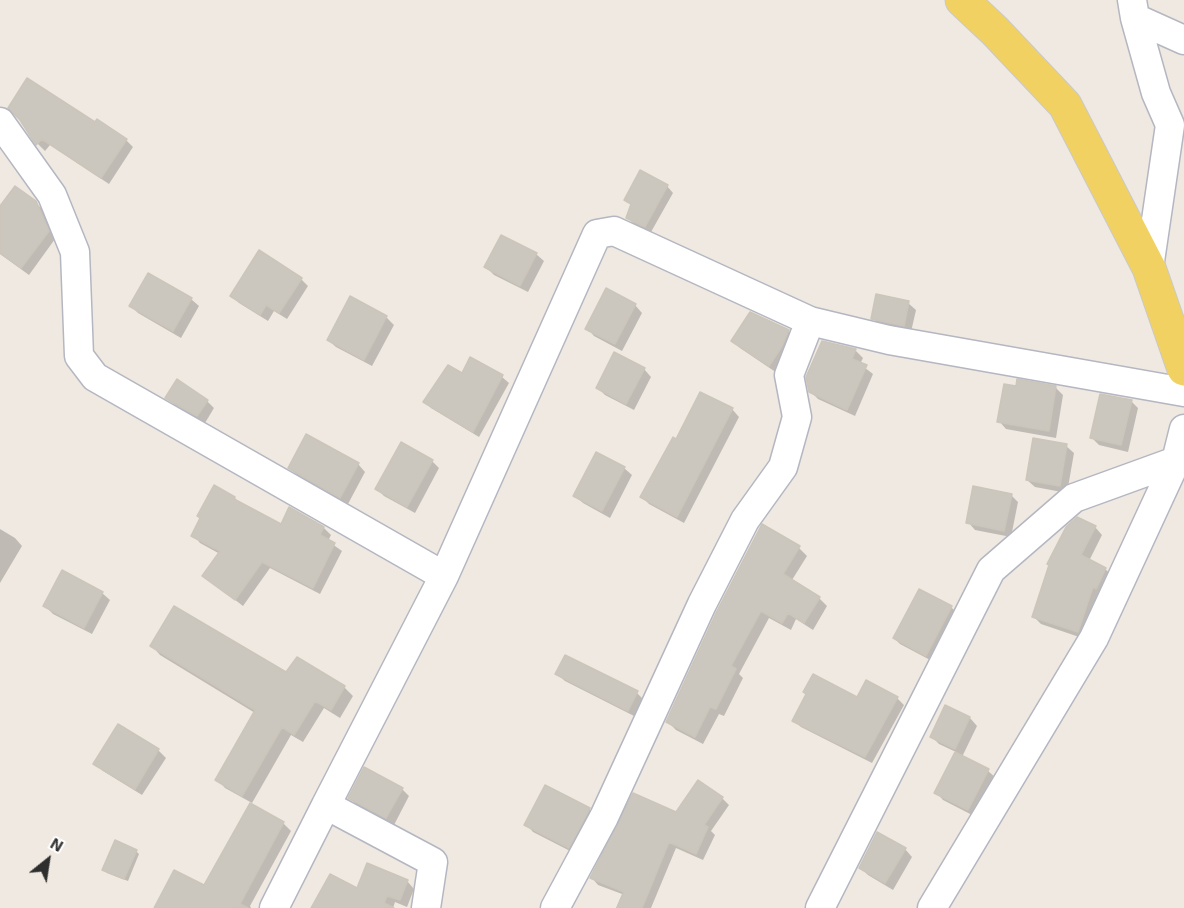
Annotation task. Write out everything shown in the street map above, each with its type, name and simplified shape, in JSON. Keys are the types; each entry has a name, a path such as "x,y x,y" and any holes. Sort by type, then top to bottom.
{"main road":[{"path":"962,0 995,31 1065,105 1119,205 1149,268 1184,369"}],"street":[{"path":"1134,9 1156,93 1170,125 1149,268"},
{"path":"1134,9 1184,40"},
{"path":"0,122 52,195 75,252 79,356 95,377 444,576"},
{"path":"274,908 444,576 597,234 614,231 810,321 889,340 1184,392"},
{"path":"555,908 604,817 702,604 745,520 783,467 797,417 789,375 810,321"},
{"path":"932,908 1094,638 1176,461 1184,429"},
{"path":"820,908 991,570 1074,498 1176,461"},
{"path":"326,806 433,862 426,908"}],"building":[{"path":"27,78 95,122 97,119 127,139 101,178 42,139 36,145 20,120 8,108"},
{"path":"640,170 668,185 645,227 626,218 631,204 624,200"},
{"path":"15,186 36,201 49,231 21,268 0,253 0,206"},
{"path":"501,235 537,253 520,286 484,267"},
{"path":"259,250 302,278 279,313 266,305 260,315 230,296"},
{"path":"148,273 192,298 173,331 129,306"},
{"path":"606,288 636,304 615,344 585,329"},
{"path":"876,294 909,301 904,326 871,319"},
{"path":"350,296 387,316 364,360 327,340"},
{"path":"750,312 789,330 769,366 731,341"},
{"path":"822,341 856,349 852,359 867,365 847,410 809,392 806,377"},
{"path":"614,352 645,368 626,404 596,388"},
{"path":"470,357 503,375 473,432 423,402 448,365 462,373"},
{"path":"177,379 208,400 197,416 165,398"},
{"path":"1017,379 1056,386 1049,431 997,422 1004,384 1016,386"},
{"path":"700,392 733,408 677,517 640,497 673,437 676,439"},
{"path":"1100,394 1132,400 1121,445 1090,438"},
{"path":"306,434 359,463 340,498 288,468"},
{"path":"1033,438 1067,444 1060,486 1026,480"},
{"path":"401,442 433,460 407,507 375,489"},
{"path":"596,452 625,467 602,511 573,496"},
{"path":"214,485 235,497 234,499 281,524 289,507 324,527 320,535 335,543 313,588 262,562 235,600 202,576 220,551 191,536 200,518 197,516"},
{"path":"973,486 1012,494 1004,531 966,523"},
{"path":"1077,517 1096,526 1081,555 1106,568 1096,589 1093,587 1078,632 1032,617 1049,565 1047,564 1066,527"},
{"path":"762,524 800,546 783,574 820,597 804,623 788,613 782,623 761,611 731,666 736,669 716,709 710,707 695,737 666,722 717,611"},
{"path":"62,570 103,592 84,628 43,606"},
{"path":"919,589 952,606 926,656 893,638"},
{"path":"174,606 286,672 297,657 345,686 331,710 315,701 294,735 282,727 242,796 215,780 255,710 150,646"},
{"path":"565,655 638,691 628,711 555,674"},
{"path":"813,674 857,697 866,680 898,697 865,757 792,721"},
{"path":"945,705 970,717 955,749 930,737"},
{"path":"118,724 159,749 135,789 93,764"},
{"path":"955,752 989,769 968,810 934,793"},
{"path":"364,767 403,788 386,818 348,798"},
{"path":"698,780 723,797 704,825 708,827 696,854 669,842 642,908 617,908 624,892 590,878 633,793 676,812"},
{"path":"545,785 590,808 569,848 524,825"},
{"path":"250,803 284,822 240,904 248,908 154,908 174,870 204,885"},
{"path":"877,832 906,848 885,883 859,868"},
{"path":"115,840 137,850 124,879 102,870"},
{"path":"367,863 408,880 400,900 387,896 384,903 394,908 311,908 330,874 357,888"}]}
